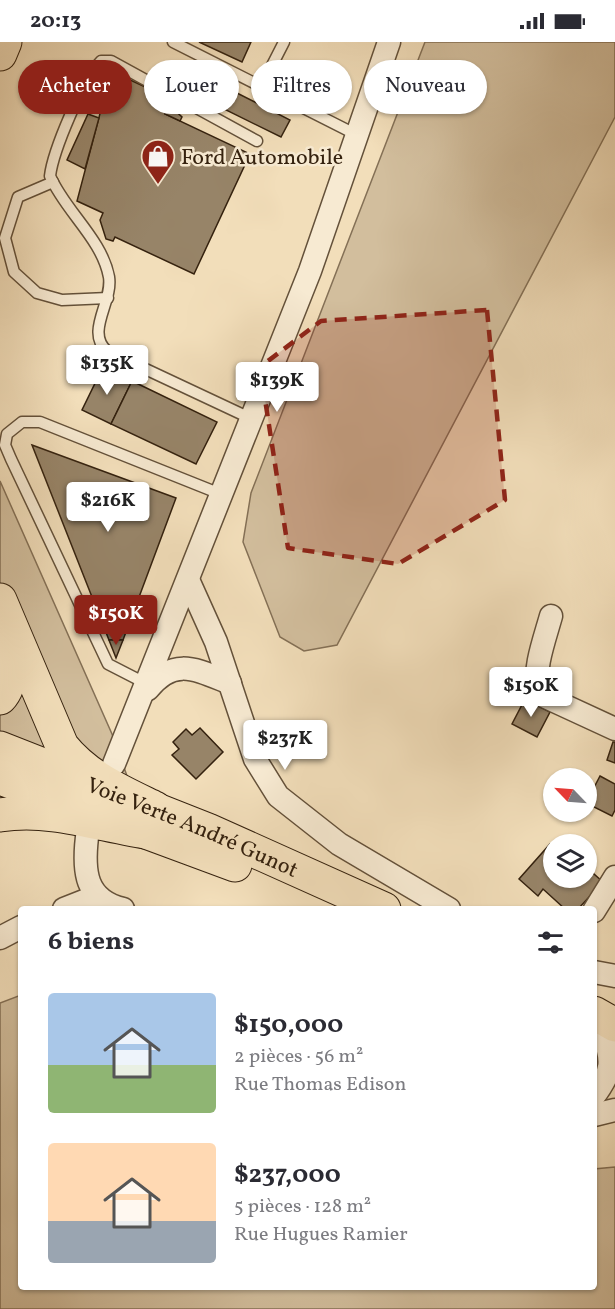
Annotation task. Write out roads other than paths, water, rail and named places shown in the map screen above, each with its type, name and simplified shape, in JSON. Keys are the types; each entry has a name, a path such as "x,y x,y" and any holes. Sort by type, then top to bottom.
{"main road":[{"path":"0,54 5,42"},
{"path":"0,600 62,746 74,761 154,821"},
{"path":"0,630 9,666 9,682 0,698"},
{"name":"Voie Verte André Gunot","path":"0,748 79,781 154,821 339,906"},
{"name":"Voie Verte André Gunot","path":"0,778 154,821 376,906"},
{"path":"0,815 51,813 154,821"}],"street":[{"path":"114,764 189,582 310,271 389,42"},
{"path":"189,582 216,642 255,759 279,796 339,844 444,906"},
{"path":"551,616 535,683 537,693 615,729"},
{"path":"144,691 171,670 190,668 230,683"},
{"path":"87,837 86,877 97,896 112,906"},
{"path":"597,906 615,877"},
{"path":"72,906 97,896"},
{"path":"0,938 18,929"},
{"path":"597,973 615,976"},
{"path":"597,1090 610,1066 611,1056 604,1028"},
{"path":"597,1114 615,1110"}],"lane":[{"path":"173,42 251,82"},
{"path":"275,60 284,42"},
{"path":"252,419 107,351 99,344 97,334 108,298 109,279 104,260 53,182 51,170 61,138 92,70 101,61 111,61 257,141"},
{"path":"315,114 357,135"},
{"path":"53,182 18,197 5,238 14,272 37,293 62,300 108,298"},
{"path":"144,691 108,664 5,446 7,434 22,422 40,422 223,495"}],"place":[{"name":"Ford Automobile","path":"158,185"}]}
